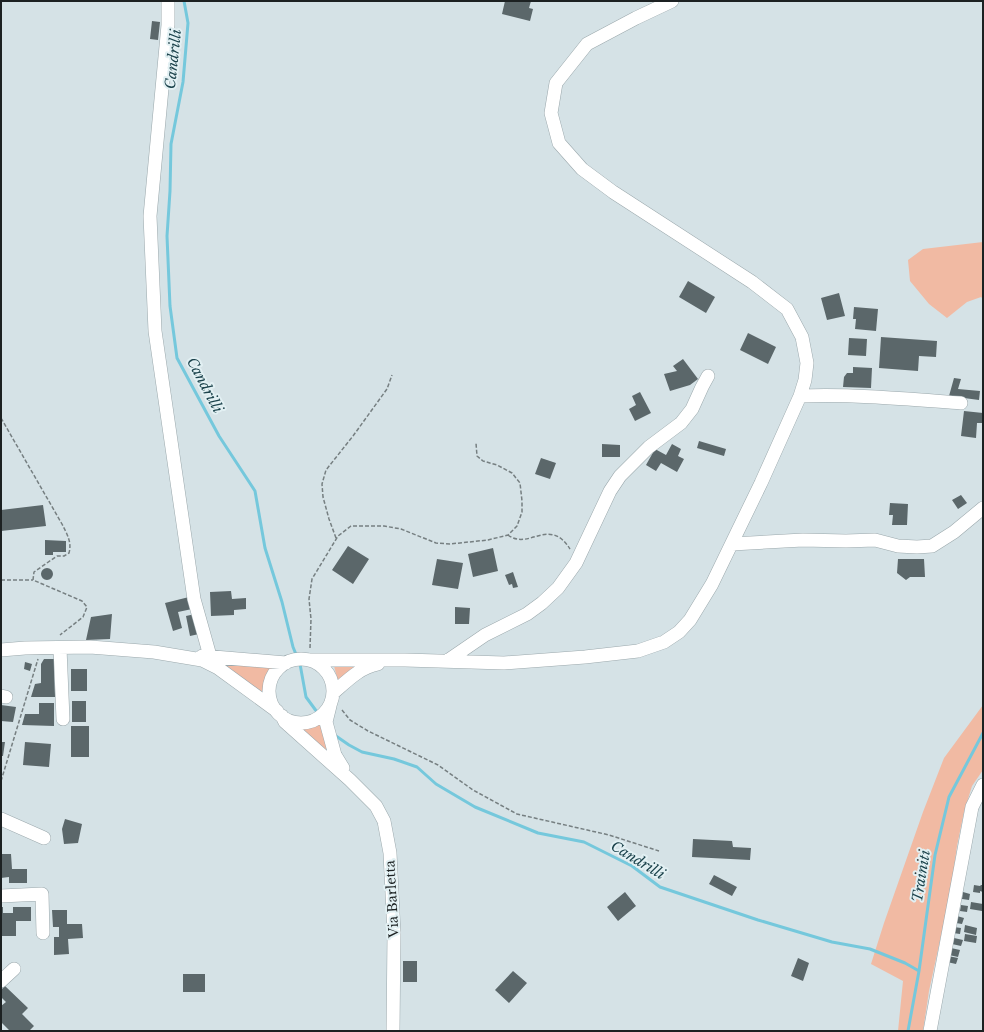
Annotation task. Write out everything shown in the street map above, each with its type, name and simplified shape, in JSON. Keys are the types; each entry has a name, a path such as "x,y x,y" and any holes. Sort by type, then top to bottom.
{"street":[{"path":"168,1 168,25 150,216 155,331 194,599 210,656"},
{"path":"1,650 90,647 180,655 298,660 400,660 504,663 585,657 638,651 664,642 679,632 690,620 712,584 732,544 800,396 805,380 807,363 802,337 787,309 752,282 613,192 582,169 560,143 551,113 556,83 588,44 636,18 672,1"},
{"path":"447,661 485,635 527,614 542,603 558,588 574,565 610,492 617,481 649,447 681,423 692,409 708,376"},
{"path":"800,396 837,395 884,397 961,404"},
{"path":"732,544 804,540 875,540 898,546 932,546 954,532 983,508"},
{"path":"60,648 63,719"},
{"path":"180,655 202,660 218,668 279,714 292,721 303,723 314,720 323,715 332,699 351,677 367,666 400,660"},
{"path":"298,660 320,664 328,672 332,682 332,699 326,722 335,755 350,780 285,722 279,714 271,701 269,690 271,680 277,670 298,660"},
{"name":"Via Barletta","path":"350,780 376,806 384,821 389,847 394,934 393,1031"},
{"path":"930,1031 972,807 983,785"},
{"path":"1,819 44,838"},
{"path":"1,896 42,894 43,933"},
{"path":"1,980 14,968"}],"path":[{"path":"336,538 323,497 322,484 326,470 387,389 392,375"},
{"path":"1,418 62,524 71,546 69,553 64,556 57,556 34,572 33,580"},
{"path":"298,660 311,619 309,599 312,579 336,538 351,526 384,526 436,542 450,544 488,540 508,535 517,526 522,512 520,483 512,473 497,465 483,461 477,456 476,443"},
{"path":"508,535 513,540 524,540 547,534 559,538 569,548 574,565"},
{"path":"1,580 33,580 82,601 87,607 82,617 44,648 1,781"},
{"path":"332,699 350,720 368,731 438,765 473,790 517,814 609,835 659,851"}],"shaded area":[{"path":"983,242 983,299 981,297 967,302 947,318 929,304 910,281 908,260 923,249"},
{"path":"215,659 275,665 270,672 267,684 267,697"},
{"path":"334,666 357,666 338,681"},
{"path":"983,705 983,770 972,786 964,812 957,846 951,890 929,991 923,1031 898,1031 903,981 871,964 923,812 944,758"},
{"path":"323,720 326,746 332,760 293,725 311,726"}],"building":[{"path":"505,1 531,1 529,8 533,9 530,21 502,14"},
{"path":"152,21 160,22 158,40 150,39"},
{"path":"688,281 715,297 706,313 679,297"},
{"path":"839,293 845,316 827,320 821,298"},
{"path":"854,307 878,309 876,331 855,329 856,319 853,319"},
{"path":"748,333 776,347 768,364 740,350"},
{"path":"881,337 937,341 936,357 919,356 918,371 879,368"},
{"path":"849,338 867,339 866,356 848,355"},
{"path":"683,359 698,379 690,385 670,391 664,374 677,371 673,366"},
{"path":"853,367 872,368 871,388 843,387 844,377 847,373 853,373"},
{"path":"954,378 961,379 958,389 980,391 979,400 949,396"},
{"path":"640,392 651,413 635,421 629,409 636,405 632,396"},
{"path":"964,411 983,413 983,423 977,423 976,438 961,436"},
{"path":"699,441 726,449 724,456 697,448"},
{"path":"602,444 620,445 620,457 602,457"},
{"path":"672,444 681,449 678,456 684,459 677,472 661,463 656,471 646,465 655,449 666,455"},
{"path":"541,458 556,463 550,479 535,474"},
{"path":"961,495 967,503 958,509 952,500"},
{"path":"890,503 908,504 907,525 892,525 893,515 889,515"},
{"path":"43,505 46,526 1,531 1,510"},
{"path":"45,540 66,541 66,552 53,552 53,555 45,555"},
{"path":"348,546 369,559 353,584 332,570"},
{"path":"493,548 498,571 473,577 468,554"},
{"path":"437,559 463,563 458,589 432,585"},
{"path":"898,559 924,559 925,577 910,577 906,580 897,573"},
{"path":"45,568 49,568 53,574 49,580 45,580 41,576 41,572"},
{"path":"513,572 518,587 513,588 512,584 509,585 505,575"},
{"path":"231,591 232,599 246,598 246,609 234,610 234,615 211,616 210,592"},
{"path":"189,597 192,609 178,612 182,628 173,631 165,603"},
{"path":"455,607 470,608 469,624 455,624"},
{"path":"112,614 110,639 86,640 91,617"},
{"path":"195,614 199,634 190,636 186,616"},
{"path":"44,659 54,659 55,697 31,697 35,684 41,683 41,664"},
{"path":"25,662 32,664 30,671 24,669"},
{"path":"71,669 87,669 87,691 71,691"},
{"path":"72,701 86,701 86,722 72,722"},
{"path":"39,703 54,703 54,726 22,725 25,714 39,714"},
{"path":"1,705 16,707 13,722 1,721"},
{"path":"71,726 89,726 89,757 71,757"},
{"path":"1,742 5,742 3,756 1,756"},
{"path":"25,742 51,744 49,767 23,765"},
{"path":"65,819 82,824 78,843 64,844 62,829"},
{"path":"693,839 732,841 733,847 751,848 750,860 692,857"},
{"path":"1,854 11,854 12,869 27,869 27,883 9,883 9,877 1,878"},
{"path":"714,875 737,887 732,896 709,884"},
{"path":"974,885 983,885 983,892 973,892"},
{"path":"625,892 636,906 618,921 607,907"},
{"path":"963,892 970,894 969,900 962,899"},
{"path":"971,902 983,904 982,911 970,909"},
{"path":"961,905 968,906 967,912 960,911"},
{"path":"1,907 3,907 3,913 13,913 13,907 31,907 31,921 16,921 16,936 1,936"},
{"path":"52,910 67,910 67,924 82,924 83,938 68,939 69,954 54,955 54,937 59,937 59,927 53,927"},
{"path":"957,916 964,918 962,924 956,923"},
{"path":"965,925 977,928 976,935 964,932"},
{"path":"954,927 961,928 960,934 953,933"},
{"path":"965,934 977,936 976,943 964,941"},
{"path":"954,938 963,940 961,946 952,944"},
{"path":"951,948 960,950 958,957 949,955"},
{"path":"948,956 958,958 956,964 947,962"},
{"path":"798,958 809,963 803,981 791,976"},
{"path":"403,961 417,961 417,982 403,982"},
{"path":"513,971 527,983 509,1003 495,990"},
{"path":"183,974 205,974 205,992 183,992"},
{"path":"5,986 28,1008 22,1014 34,1026 29,1031 10,1031 1,1022 1,1006 6,1002 1,997 1,990"}],"waterway":[{"name":"Candrilli","path":"184,1 188,23 183,82 171,144 167,236 170,306 177,358 219,436 255,491 265,548 282,602 293,647 300,664 306,697 317,712"},
{"name":"Trainiti","path":"908,1031 919,971 935,855 949,797 983,733"},
{"name":"Candrilli","path":"336,736 362,752 394,759 417,767 436,784 475,807 538,833 584,842 632,866 660,887 758,920 832,942 870,949 905,963 919,971"}]}
